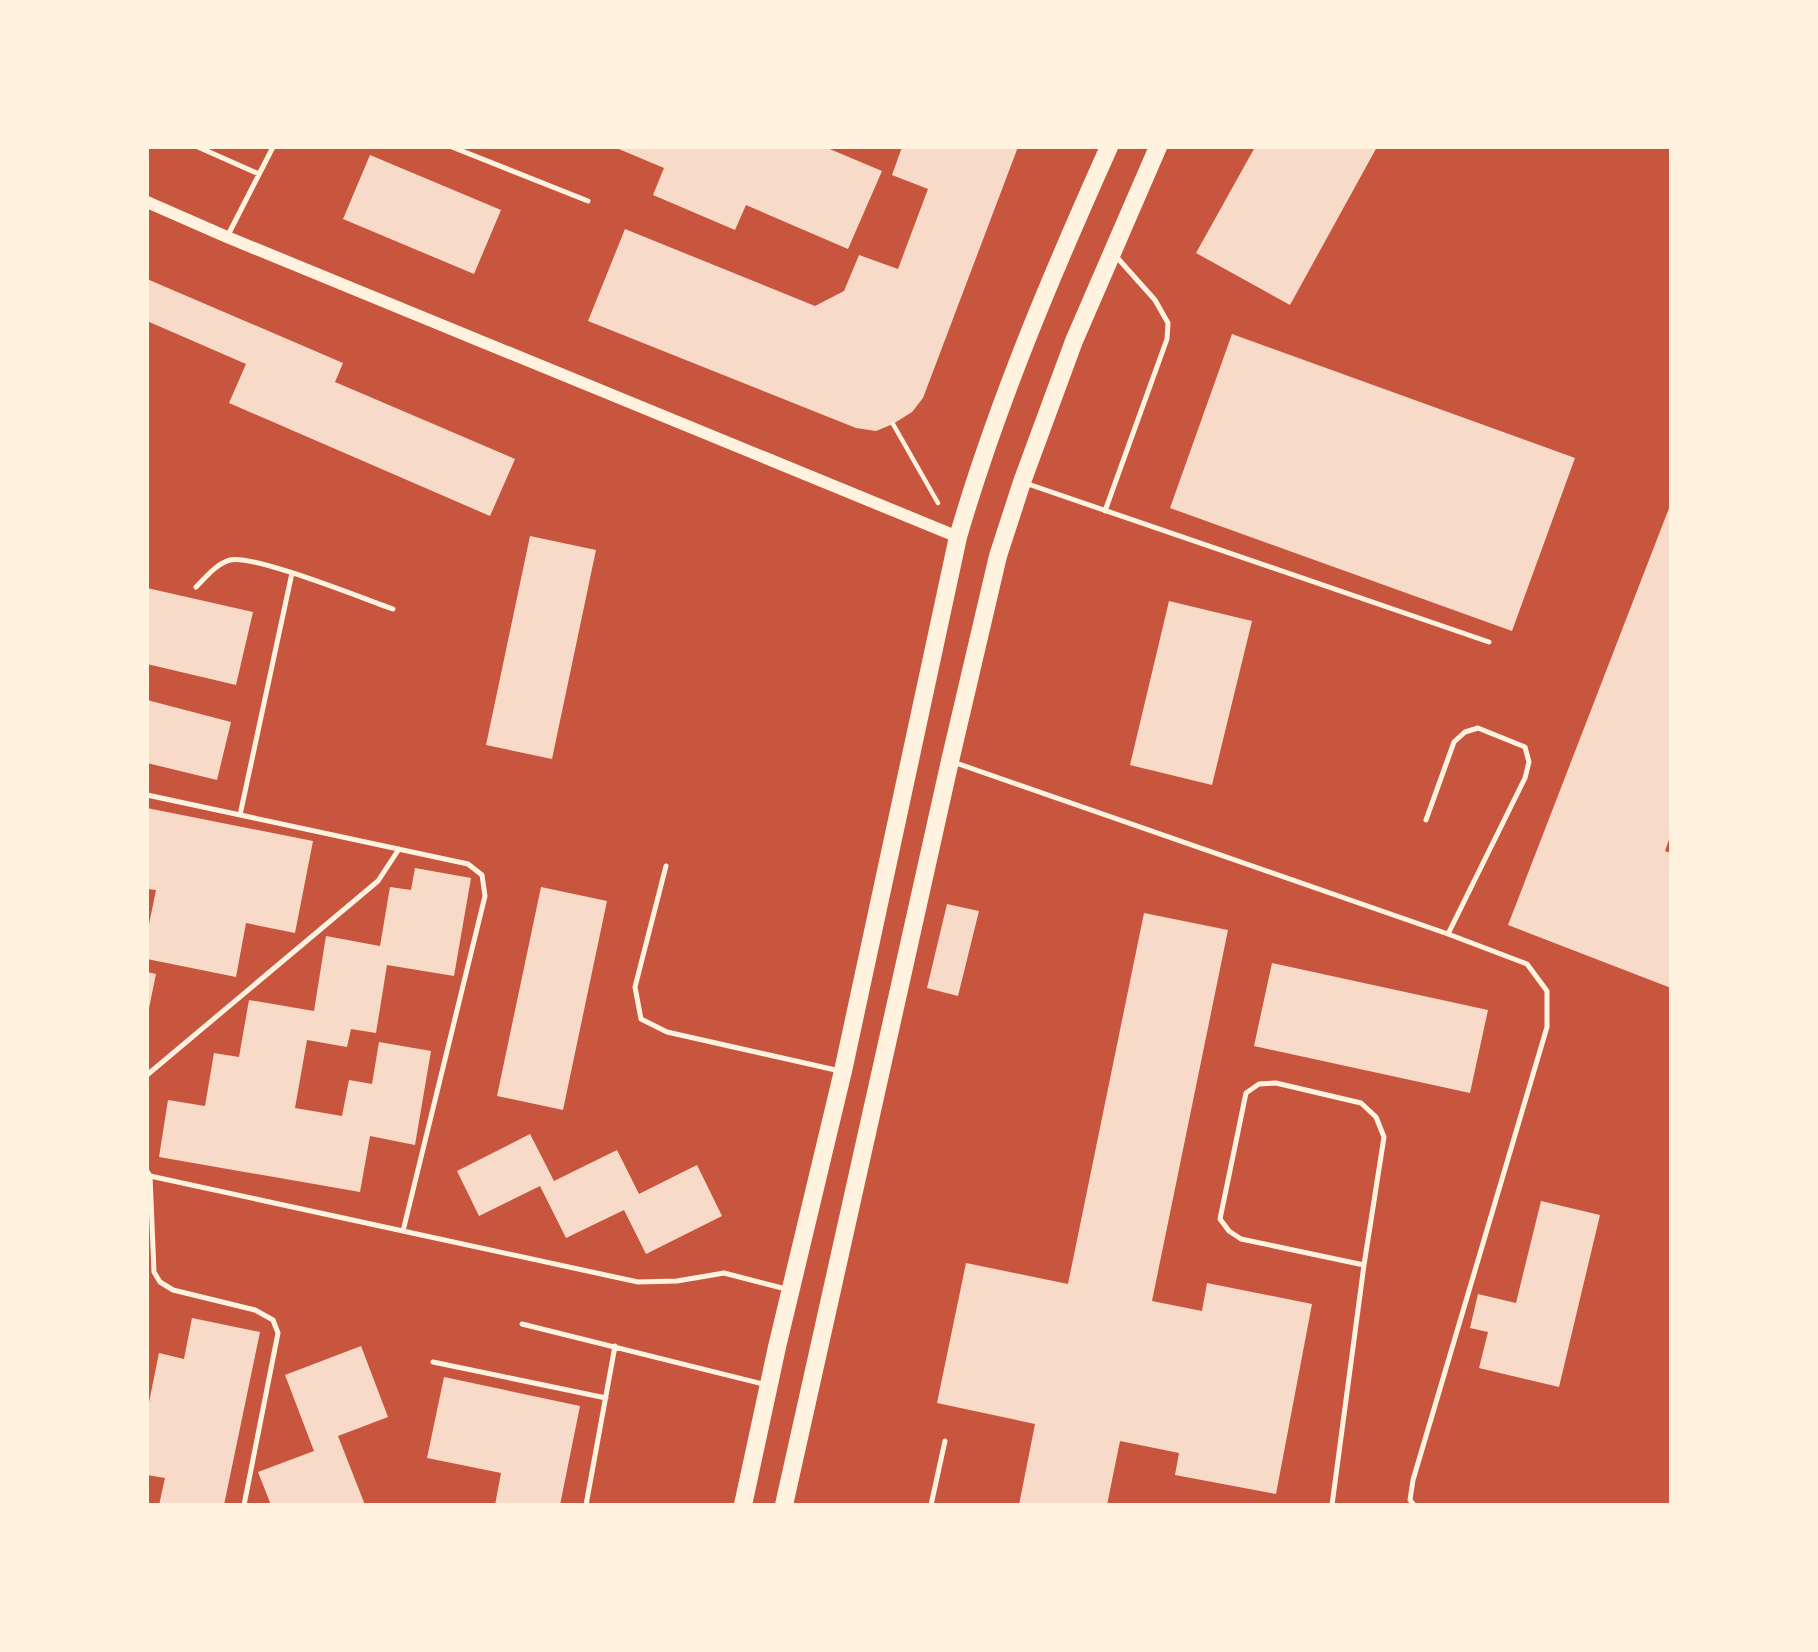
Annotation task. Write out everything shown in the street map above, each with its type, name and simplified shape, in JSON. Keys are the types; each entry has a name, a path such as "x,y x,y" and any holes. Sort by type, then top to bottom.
{"main road":[{"path":"743,1505 843,1071 958,537 978,467 1032,325 1109,147"},
{"path":"784,1505 998,556 1021,482 1074,341 1158,147"}],"street":[{"path":"147,202 958,537"}],"lane":[{"path":"198,147 259,174"},
{"path":"227,237 273,147"},
{"path":"452,147 588,201"},
{"path":"1105,511 1167,339 1168,323 1156,300 1111,251"},
{"path":"1021,482 1489,642"},
{"path":"196,587 216,567 231,560 243,560 292,573 393,609"},
{"path":"240,815 292,573"},
{"path":"1426,820 1454,742 1465,732 1478,728 1525,747 1529,762 1525,778 1447,934"},
{"path":"950,761 1527,964 1547,991 1547,1027 1413,1479 1410,1500 1414,1505"},
{"path":"147,795 468,864 482,875 485,896 403,1231"},
{"path":"147,1075 378,881 399,849"},
{"path":"666,866 635,988 641,1019 667,1032 843,1071"},
{"path":"1332,1505 1384,1137 1376,1116 1362,1103 1276,1083 1259,1084 1246,1094 1220,1219 1229,1231 1241,1239 1364,1265"},
{"path":"244,1505 278,1334 273,1321 255,1310 173,1290 160,1282 154,1272 148,1173 638,1282 677,1282 724,1273 791,1290"},
{"path":"522,1324 770,1385"},
{"path":"586,1505 615,1346"},
{"path":"433,1362 606,1398"},
{"path":"931,1505 946,1441"}],"path":[{"path":"893,424 958,537"}],"building":[{"path":"614,147 825,147 882,171 848,249 746,205 735,230 653,195 664,168"},
{"path":"902,147 1018,147 923,398 912,412 893,424 876,431 856,428 588,321 625,229 815,306 844,291 859,255 898,269 928,189 892,175"},
{"path":"1255,147 1377,147 1290,305 1196,253"},
{"path":"370,155 501,210 474,274 343,219"},
{"path":"147,279 343,363 335,382 515,459 490,516 229,403 246,364 147,321"},
{"path":"1232,334 1575,458 1512,631 1170,508"},
{"path":"1671,503 1671,834 1665,851 1671,853 1671,988 1508,925"},
{"path":"530,536 596,550 552,759 486,745"},
{"path":"147,588 253,612 236,685 147,664"},
{"path":"1169,601 1252,621 1212,785 1130,765"},
{"path":"147,700 231,722 217,780 147,763"},
{"path":"147,808 313,841 295,933 246,923 236,977 147,959 147,934 156,890 147,889"},
{"path":"415,868 471,878 454,976 387,965 376,1033 351,1029 347,1047 307,1040 295,1108 342,1116 349,1080 372,1084 379,1042 431,1051 415,1145 370,1136 360,1192 159,1157 168,1100 205,1106 214,1053 239,1057 249,1000 314,1011 326,936 380,946 390,887 411,890"},
{"path":"541,887 607,901 563,1110 497,1096"},
{"path":"947,904 979,911 958,996 927,988"},
{"path":"1144,913 1228,930 1152,1301 1202,1311 1207,1283 1312,1304 1276,1494 1175,1475 1179,1453 1120,1441 1107,1505 1019,1505 1035,1424 937,1403 966,1263 1068,1284"},
{"path":"1272,963 1488,1010 1470,1093 1254,1046"},
{"path":"147,972 156,974 148,1013 147,1013"},
{"path":"530,1134 554,1181 617,1150 639,1194 697,1165 722,1216 646,1254 624,1210 566,1238 540,1186 479,1216 457,1171"},
{"path":"1541,1201 1600,1215 1559,1387 1479,1368 1488,1332 1470,1328 1478,1294 1516,1303"},
{"path":"192,1318 260,1332 224,1505 159,1505 165,1478 147,1475 147,1412 159,1353 184,1359"},
{"path":"361,1346 388,1417 338,1436 365,1505 271,1505 258,1472 314,1451 285,1375"},
{"path":"444,1377 580,1406 560,1505 495,1505 501,1473 427,1458"}]}
